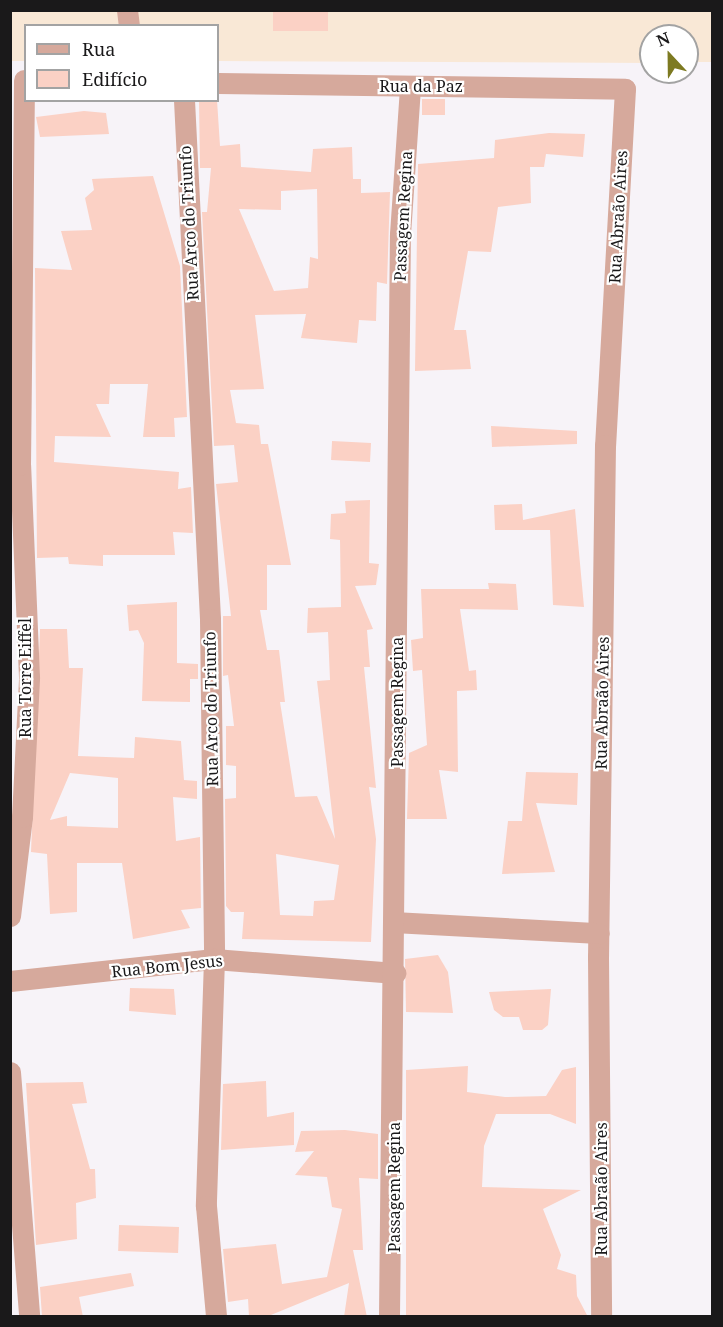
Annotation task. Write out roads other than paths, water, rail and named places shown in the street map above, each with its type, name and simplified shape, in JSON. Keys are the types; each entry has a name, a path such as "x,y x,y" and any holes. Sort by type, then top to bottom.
{"street":[{"name":"Rua Torre Eiffel","path":"10,916 22,817 29,677 20,465 20,80"},
{"name":"Rua da Paz","path":"219,83 626,89"},
{"name":"Passagem Regina","path":"389,1317 395,973 393,922 400,241 410,87"},
{"name":"Rua Abraão Aires","path":"601,1317 599,933 605,445 626,89"},
{"name":"Rua Arco do Triunfo","path":"184,102 210,619 214,959 206,1206 216,1317"},
{"path":"393,922 599,933"},
{"name":"Rua Bom Jesus","path":"10,981 214,959 395,973"},
{"path":"10,1072 29,1317"}]}
